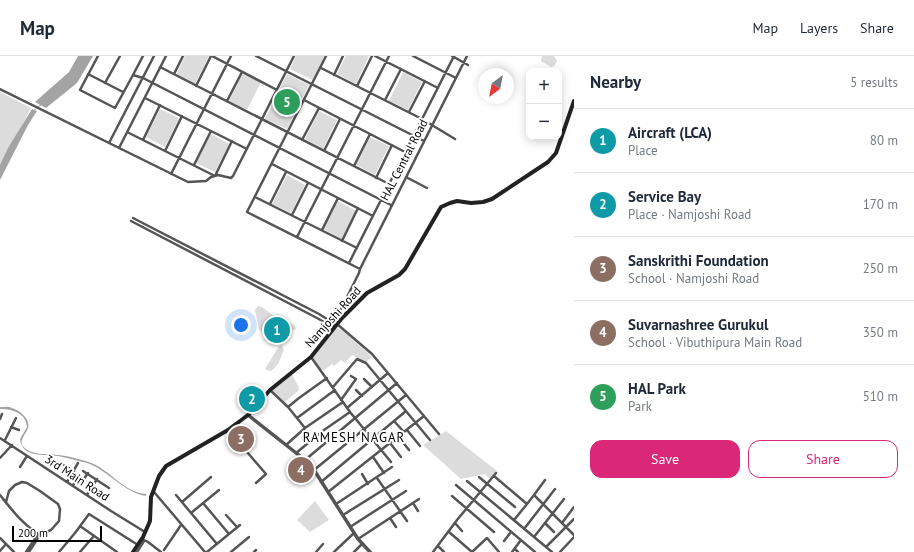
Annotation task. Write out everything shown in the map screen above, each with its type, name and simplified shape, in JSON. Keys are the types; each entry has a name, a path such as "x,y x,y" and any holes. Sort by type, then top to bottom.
{"main road":[{"name":"Namjoshi Road","path":"133,552 143,540 150,521 152,497 159,476 166,466 228,430 248,415 270,390 311,357 336,324 367,293 399,275 405,269 441,207 457,201 471,203 483,202 492,199 548,162 556,153 574,101"}],"street":[{"path":"98,56 80,90 115,108 143,56"},
{"path":"106,83 120,56"},
{"path":"109,143 154,56"},
{"path":"119,148 166,56"},
{"path":"174,74 183,56"},
{"path":"196,86 212,56 277,90"},
{"path":"171,174 231,56"},
{"path":"256,56 424,141"},
{"path":"0,89 188,182 206,181 218,175 231,178 233,176 294,56"},
{"path":"326,56 247,212 360,268"},
{"path":"334,74 343,56"},
{"path":"357,86 372,56"},
{"path":"375,56 438,88"},
{"path":"297,237 389,56"},
{"path":"413,56 456,78"},
{"path":"349,263 453,56 468,65"},
{"name":"HAL Central Road","path":"336,324 360,268 467,56"},
{"path":"160,67 389,184"},
{"path":"320,68 409,112 455,139"},
{"path":"386,100 401,69"},
{"path":"227,102 242,72"},
{"path":"88,74 123,92"},
{"path":"132,75 143,78 392,205"},
{"path":"409,112 425,81"},
{"path":"145,98 247,149"},
{"path":"304,100 405,152"},
{"path":"143,140 160,105"},
{"path":"302,140 318,108"},
{"path":"165,151 182,116"},
{"path":"324,151 340,119"},
{"path":"194,165 211,131"},
{"path":"127,132 215,176"},
{"path":"354,166 370,134"},
{"path":"215,176 232,141"},
{"path":"376,178 392,145"},
{"path":"272,164 373,216"},
{"path":"270,204 286,172"},
{"path":"406,176 427,188"},
{"path":"292,215 308,183"},
{"path":"255,197 357,248"},
{"path":"322,230 338,198"},
{"path":"342,241 358,208"},
{"path":"132,219 326,323 336,324 368,350 439,434"},
{"path":"311,357 355,419 392,462"},
{"path":"297,418 334,388 357,359 366,363 430,440"},
{"path":"347,408 388,373"},
{"path":"286,445 305,428 342,401 356,379 351,376"},
{"path":"288,407 327,378"},
{"path":"364,379 372,387"},
{"path":"304,460 397,384"},
{"path":"270,390 288,407 305,428"},
{"path":"356,390 362,396"},
{"path":"314,470 406,395"},
{"path":"321,482 406,411"},
{"path":"296,454 324,430 350,412"},
{"path":"0,419 2,414"},
{"path":"248,415 266,431 286,445 314,470 358,539 370,552"},
{"path":"328,492 424,416"},
{"path":"5,440 16,418"},
{"path":"394,421 404,432"},
{"path":"12,427 19,430"},
{"path":"228,430 266,474 256,484"},
{"path":"407,430 420,446"},
{"path":"398,436 409,450"},
{"name":"3rd Main Road","path":"0,438 145,532"},
{"path":"390,443 401,457"},
{"path":"1,456 12,445"},
{"path":"20,467 27,456"},
{"path":"373,457 384,473"},
{"path":"67,482 78,463"},
{"path":"62,464 74,471"},
{"path":"336,504 392,467"},
{"path":"83,471 96,478 109,488"},
{"path":"81,483 88,473"},
{"path":"362,474 368,484"},
{"path":"434,552 455,523 495,474 527,504"},
{"path":"182,502 211,477"},
{"path":"479,477 515,507"},
{"path":"73,485 78,478"},
{"path":"87,494 96,478"},
{"path":"377,478 407,521"},
{"path":"343,515 399,480"},
{"path":"514,520 545,480"},
{"path":"467,481 552,552"},
{"path":"6,502 9,491 15,485 22,482 27,483 55,502 60,509 59,521 51,530 39,535 27,552"},
{"path":"456,485 535,552"},
{"path":"524,529 556,489"},
{"path":"191,513 219,490"},
{"path":"154,492 181,525 206,552 240,525"},
{"path":"350,527 406,492"},
{"path":"0,495 23,523 39,535"},
{"path":"176,495 217,544"},
{"path":"534,495 574,536 560,552"},
{"path":"452,496 494,532"},
{"path":"358,539 419,499"},
{"path":"534,537 564,499"},
{"path":"203,503 229,534"},
{"path":"413,503 418,511"},
{"path":"562,523 574,507"},
{"path":"59,552 89,514 138,545"},
{"path":"226,515 237,527"},
{"path":"390,518 396,527"},
{"path":"546,547 574,518"},
{"path":"455,523 462,531"},
{"path":"545,524 554,532"},
{"path":"164,550 181,525"},
{"path":"80,526 117,552"},
{"path":"449,532 472,552 487,538 499,552"},
{"path":"504,541 512,532"},
{"path":"334,552 354,533"},
{"path":"80,552 93,536"},
{"path":"231,552 249,537"},
{"path":"0,538 14,552"},
{"path":"137,552 143,540 161,552"},
{"path":"512,552 521,540"},
{"path":"0,551 6,544"},
{"path":"316,552 323,544"},
{"path":"354,552 362,544"},
{"path":"438,546 444,552"},
{"path":"515,549 518,552"}],"shaded area":[{"path":"78,56 93,56 77,83 46,108 35,102 69,72"},
{"path":"185,56 209,56 195,84 176,75"},
{"path":"296,56 324,56 313,80 290,69"},
{"path":"346,56 369,56 356,84 337,74"},
{"path":"542,56 554,56 557,61 554,66 551,67 541,61"},
{"path":"243,72 261,82 247,110 229,101"},
{"path":"403,72 422,82 408,110 389,101"},
{"path":"287,74 309,85 287,129 265,119"},
{"path":"0,92 31,108 0,168"},
{"path":"32,109 37,111 28,125 0,180 0,165 8,148"},
{"path":"160,109 179,118 165,147 146,137"},
{"path":"319,111 337,120 323,149 305,139"},
{"path":"211,134 229,144 215,172 196,163"},
{"path":"370,137 389,146 375,175 356,165"},
{"path":"287,175 305,185 291,213 272,204"},
{"path":"338,201 356,211 342,239 323,229"},
{"path":"258,306 262,307 274,316 278,314 295,326 296,329 278,335 259,330 255,310"},
{"path":"336,328 342,330 372,357 366,362 352,355 345,363 341,360 334,366 332,364 324,370 321,370 313,358"},
{"path":"281,345 284,349 278,364 271,371 266,370 266,367"},
{"path":"292,374 299,390 285,402 272,390"},
{"path":"0,407 15,409 28,421 28,428 22,438 22,444 26,449 34,453 67,456 94,464 125,486 139,493 146,494 146,496 126,488 91,464 60,456 40,455 29,452 25,449 22,445 20,439 27,427 24,418 14,411 0,409"},
{"path":"446,431 497,471 490,479 485,474 461,479 423,445"},
{"path":"315,501 329,520 310,532 297,520"}],"waterway":[{"path":"33,111 42,104"}],"place":[{"name":"HAL Park","path":"287,102"},
{"name":"Aircraft (LCA)","path":"277,330"},
{"name":"Service Bay","path":"252,399"},
{"name":"Sanskrithi Foundation","path":"241,439"},
{"name":"Suvarnashree Gurukul","path":"301,470"}],"district":[{"name":"RAMESH NAGAR","path":"354,437"}]}
